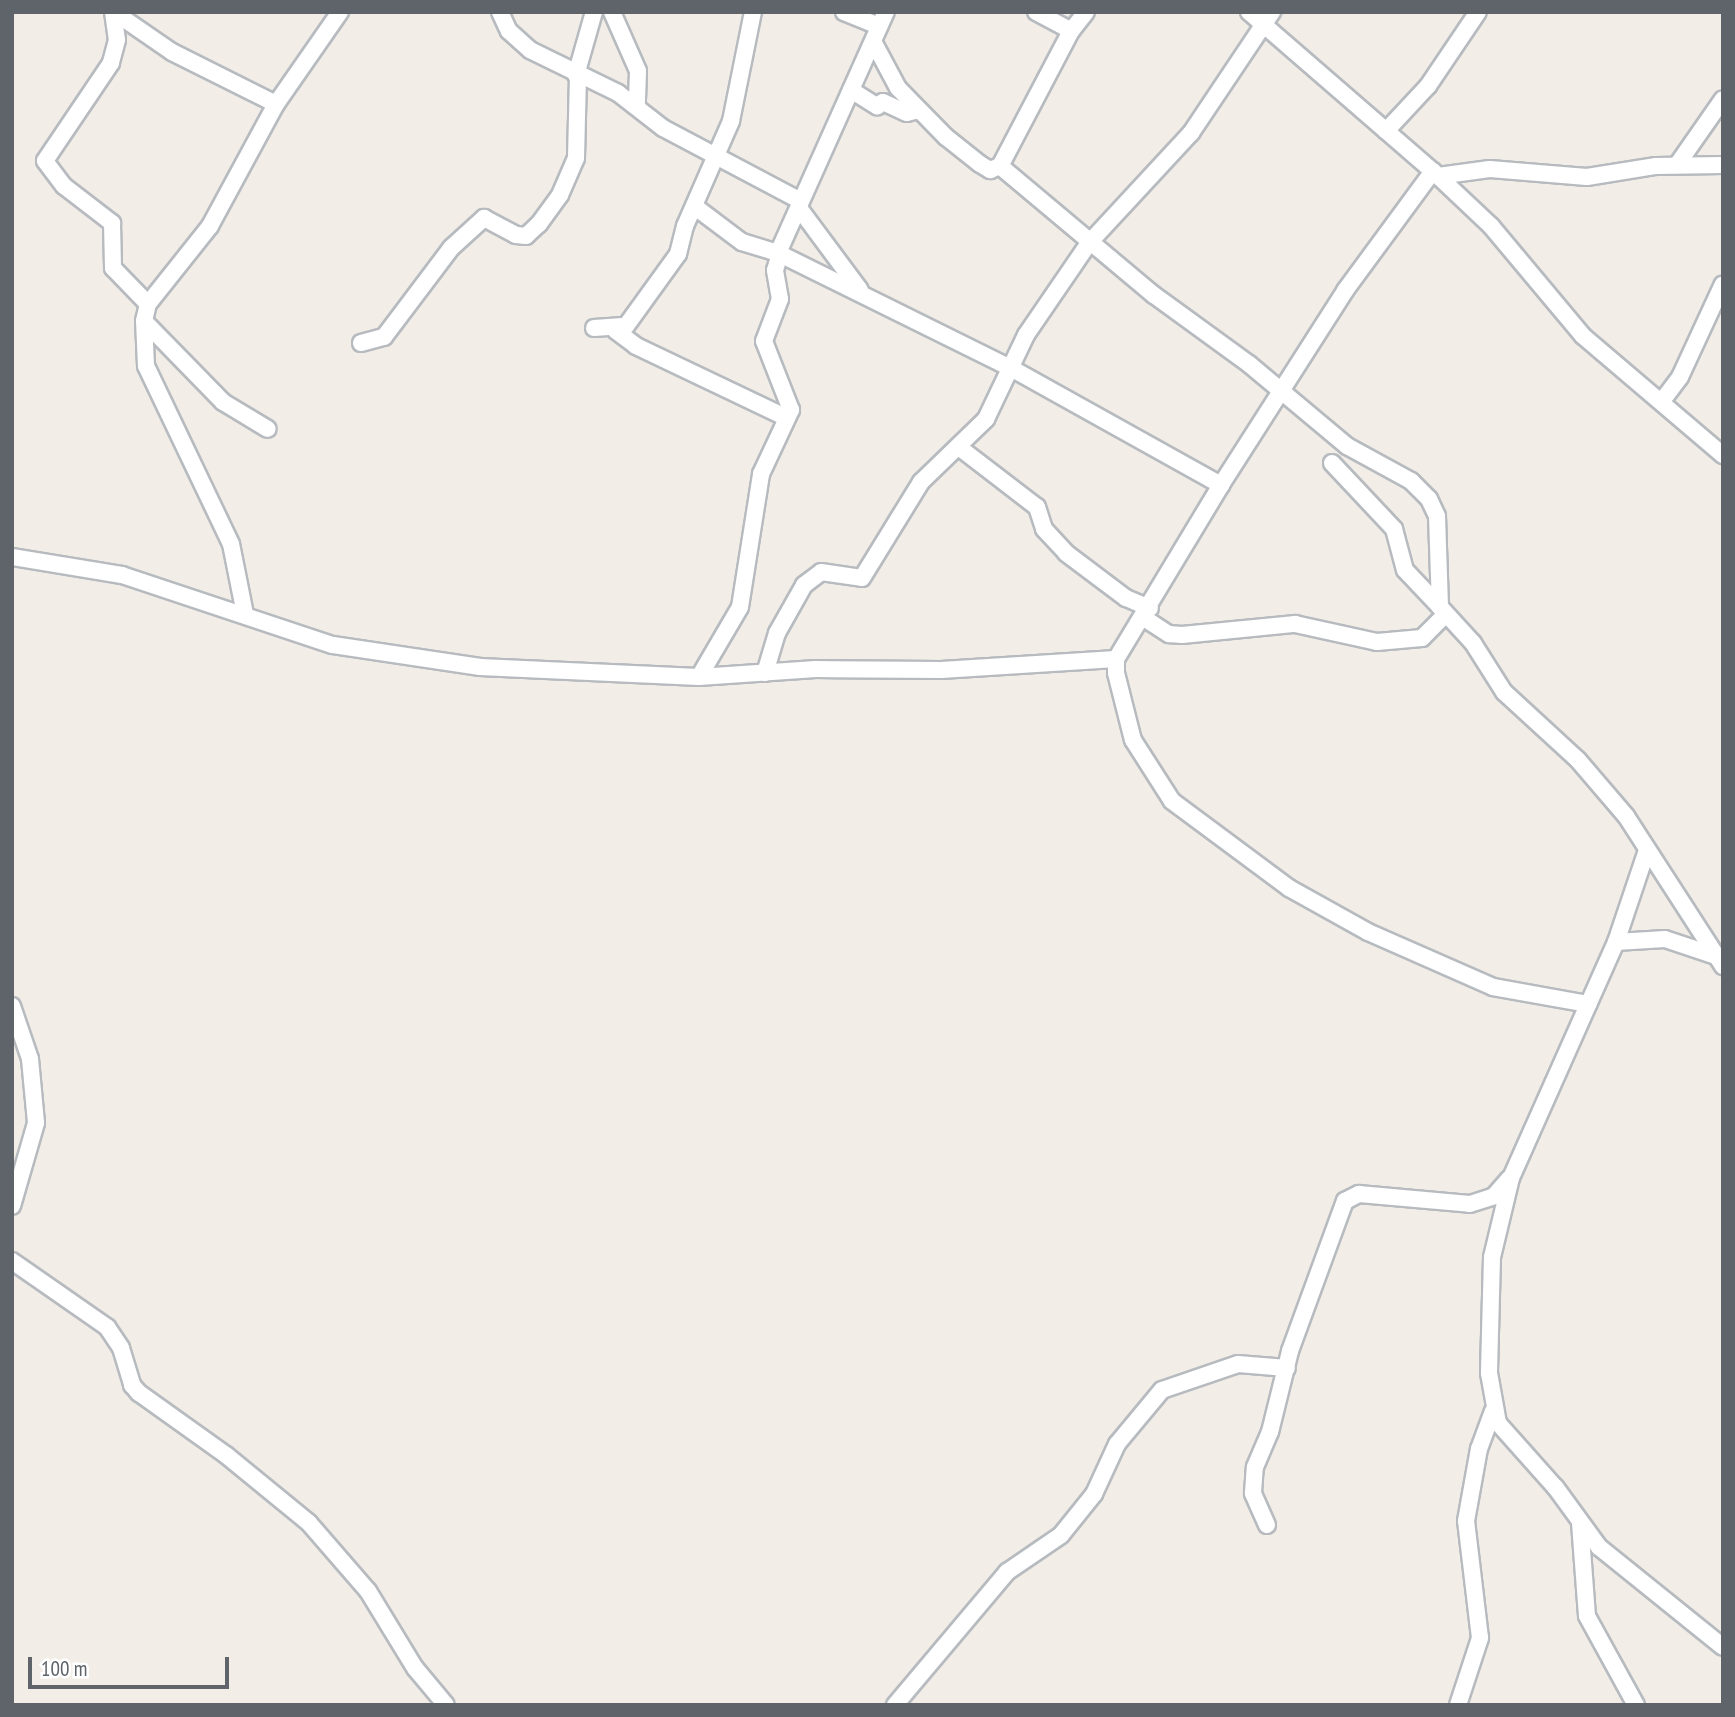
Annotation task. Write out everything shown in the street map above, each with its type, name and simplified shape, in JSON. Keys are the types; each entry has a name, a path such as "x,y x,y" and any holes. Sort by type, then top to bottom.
{"street":[{"path":"113,12 172,52 276,104"},
{"path":"113,12 117,40 111,63 46,161 64,186 112,223 113,268 148,304"},
{"path":"245,614 231,544 146,366 144,321 148,304 210,226 276,104 340,12"},
{"path":"500,12 517,40 577,76 637,106 663,128 719,155 800,205 862,293"},
{"path":"361,343 384,337 442,259 484,218 516,235 526,236 560,195 576,158 577,76 594,12"},
{"path":"612,12 638,71 637,106"},
{"path":"615,330 635,317 670,269 694,206 732,121 753,12"},
{"path":"699,677 740,607 761,474 792,402 764,341 780,299 775,270 779,253 874,43 882,19 844,12"},
{"path":"1036,12 1071,31"},
{"path":"874,43 892,81 919,110 979,164 990,170 1000,166 1071,31 1086,12"},
{"path":"1249,12 1268,18 1491,226 1576,329 1723,455"},
{"path":"1387,131 1428,86 1478,12"},
{"path":"765,673 777,634 811,576 829,571 847,579 862,578 921,482 960,448 986,419 1009,367 1089,243 1191,134 1268,18"},
{"path":"851,90 877,106 883,103 907,113 919,110"},
{"path":"1677,165 1723,99"},
{"path":"1588,1004 1493,987 1425,959 1331,914 1189,817 1156,780 1133,740 1116,659 1147,613 1221,485 1345,291 1435,174 1490,169 1587,177 1677,165 1723,165"},
{"path":"960,448 1037,507 1044,529 1066,553 1147,613 1169,634 1295,624 1377,642 1422,638 1443,610 1437,516 1429,499 1411,481 1347,446 1282,392 1089,243 1000,166"},
{"path":"694,206 742,242 779,253 1009,367 1221,485"},
{"path":"1662,401 1680,377 1723,284"},
{"path":"144,321 223,402 268,429"},
{"path":"594,328 615,330 636,346 787,418"},
{"path":"1332,463 1394,529 1405,570 1474,643 1504,692 1578,760 1608,794 1718,960"},
{"path":"12,557 90,567 245,614 332,645 412,659 699,677 942,670 1116,659"},
{"path":"1458,1705 1480,1638 1466,1521 1479,1449 1493,1411 1488,1334 1492,1257 1511,1178 1616,942 1646,853"},
{"path":"1616,942 1665,939 1718,960"},
{"path":"12,1006 30,1059 36,1123 12,1206"},
{"path":"1267,1525 1252,1481 1341,1208 1350,1197 1359,1194 1470,1204 1494,1196 1511,1178"},
{"path":"12,1261 107,1327 121,1348 132,1385 139,1393 226,1455 309,1524 368,1591 415,1668 446,1705"},
{"path":"895,1705 1007,1572 1061,1535 1094,1494 1117,1444 1163,1390 1238,1364 1287,1368"},
{"path":"1493,1411 1616,1564 1723,1647"},
{"path":"1580,1520 1587,1616 1636,1705"}]}
